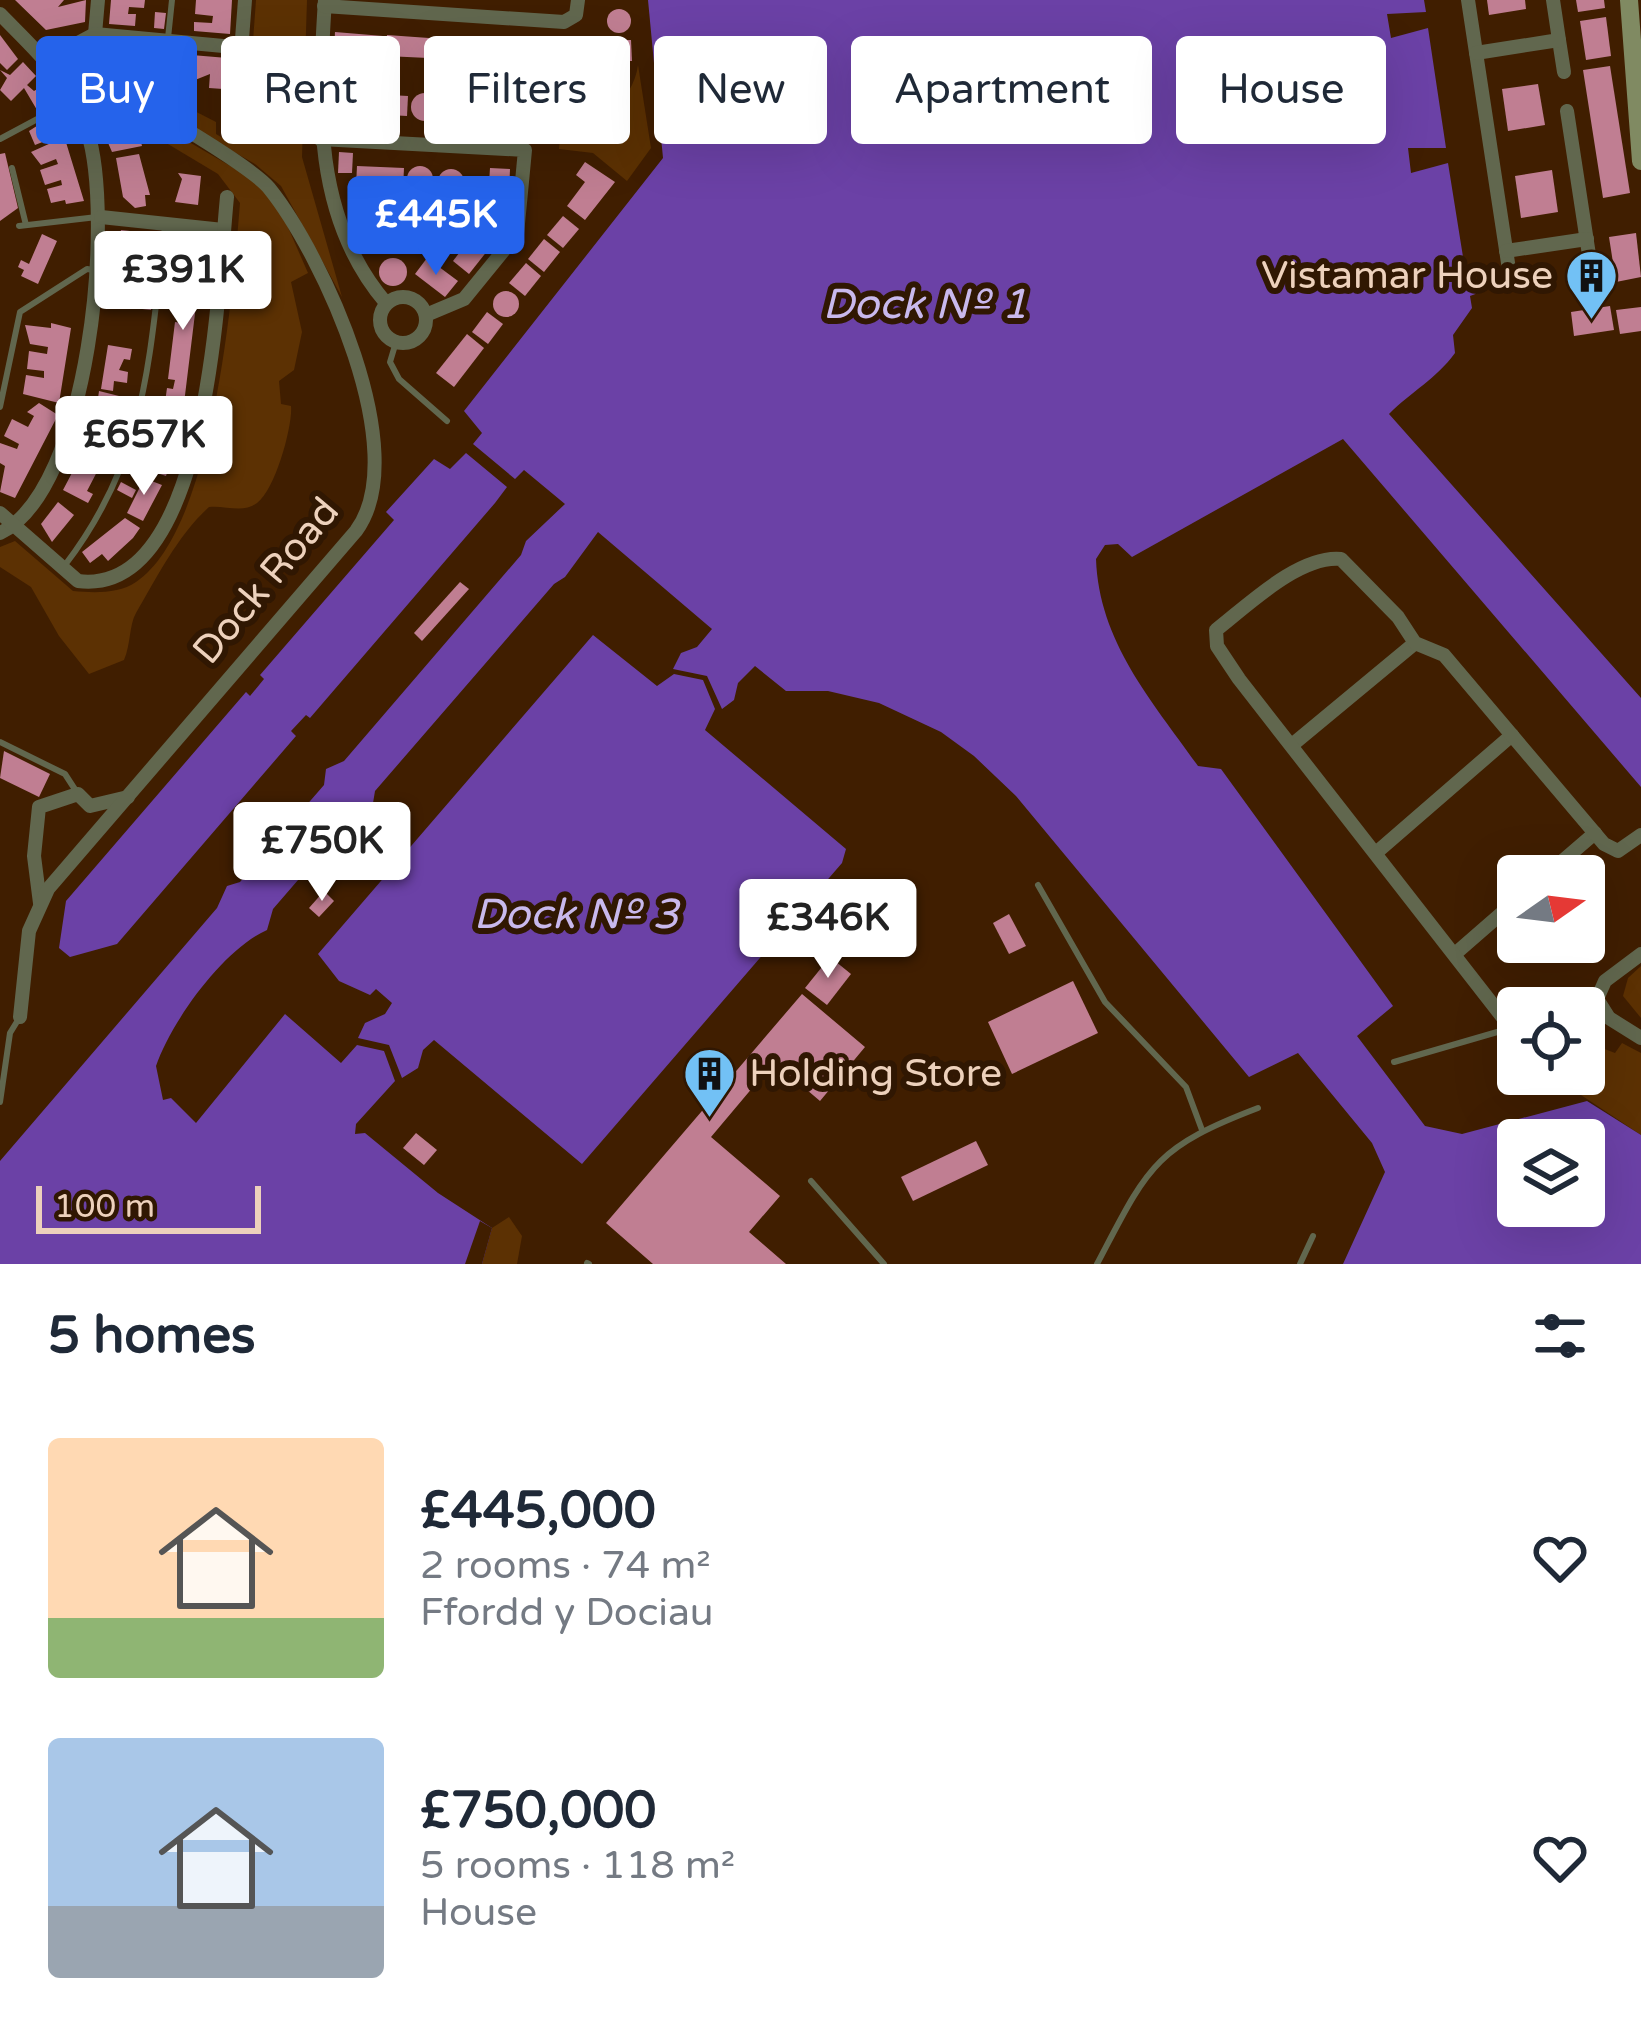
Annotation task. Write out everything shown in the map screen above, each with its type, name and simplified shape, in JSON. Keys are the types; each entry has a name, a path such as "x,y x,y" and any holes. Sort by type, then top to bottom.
{"street":[{"path":"95,34 98,0"},
{"path":"197,43 239,44 245,0"},
{"path":"323,36 324,3 564,22 576,15 578,0"},
{"path":"1468,0 1510,276"},
{"path":"1553,0 1564,72"},
{"path":"1629,3 1641,52"},
{"path":"1629,3 1641,161"},
{"path":"0,14 36,50"},
{"path":"91,36 113,36"},
{"path":"1476,53 1559,40"},
{"path":"1567,111 1595,294"},
{"name":"Dock Road","path":"20,1017 26,948 40,904 363,521 374,479 374,439 344,324 293,224 269,188 197,143"},
{"path":"386,303 380,325 396,342 418,337 426,315 464,299 518,233 525,150 400,143"},
{"path":"7,529 52,474 74,421 100,218 90,144"},
{"path":"321,144 351,253 386,303"},
{"path":"0,513 7,529 83,582 126,574 143,559 174,506 200,420 227,196"},
{"path":"100,218 224,230"},
{"path":"1506,251 1586,238"},
{"path":"386,303 406,296 419,302 426,315"},
{"path":"1497,1005 1239,679 1217,646 1216,630 1259,596 1328,557 1341,559 1415,643 1439,650 1595,833 1618,851 1641,835"},
{"path":"1292,746 1415,643"},
{"path":"1377,852 1512,735"},
{"path":"40,904 34,856 39,807 78,794 94,806 128,796"},
{"path":"1569,855 1595,833"},
{"path":"1456,953 1497,917"},
{"path":"1602,987 1641,954"},
{"path":"1605,1012 1641,1038"}],"lane":[{"path":"169,36 172,0"},
{"path":"8,148 2,137 36,119"},
{"path":"12,168 22,225 80,215 100,218"},
{"path":"62,568 98,522 133,443 165,224"},
{"path":"351,253 413,232 433,233"},
{"path":"0,407 20,312 87,269 94,270"},
{"path":"396,342 390,362 398,379 447,421"},
{"path":"0,742 65,773 78,794"},
{"path":"1038,885 1106,1002 1186,1087 1202,1130"},
{"path":"0,1102 10,1033 20,1017"},
{"path":"1394,1062 1497,1032"},
{"path":"1097,1264 1148,1168 1202,1130 1258,1108"},
{"path":"811,1181 884,1264"},
{"path":"1300,1264 1313,1236"}],"shaded area":[{"path":"256,0 307,0 306,36 253,36"},
{"path":"638,65 651,148 627,181 593,153 559,149 559,144 630,144 630,89"},
{"path":"197,112 216,122 221,144 302,144 302,157 342,297 281,186 255,164 197,131"},
{"path":"168,144 193,144 251,178 280,209 308,273 291,282 302,332 294,370 279,381 281,404 291,406 286,441 264,496 240,509 209,507 198,518 136,613 124,660 89,674 59,636 31,587 0,567 0,547 15,541 73,591 89,592 129,586 163,554 184,513 201,462 225,348 240,203 218,174"},
{"path":"1641,966 1641,1018 1623,996 1628,978"},
{"path":"1622,1043 1641,1053 1641,1135 1581,1095 1605,1095 1605,1049 1615,1053"},
{"path":"509,1217 522,1236 517,1264 482,1264 492,1228"}],"water":[{"name":"Dock Nº 1","path":"648,0 1424,0 1426,12 1387,14 1391,38 1428,28 1446,148 1408,148 1411,173 1448,163 1468,288 1478,293 1470,296 1472,308 1453,335 1455,353 1389,414 1641,698 1641,787 1343,439 1132,557 1118,544 1105,545 1096,559 1099,589 1117,644 1163,718 1198,766 1221,769 1393,1006 1357,1036 1425,1126 1462,1134 1497,1125 1497,1227 1605,1227 1605,1119 1519,1119 1587,1101 1641,1135 1641,1264 1343,1264 1385,1172 1372,1143 1298,1053 1249,1077 1016,796 941,732 879,703 828,691 786,691 755,666 738,683 734,700 722,709 707,676 673,669 681,653 697,647 712,629 598,532 565,577 375,791 373,803 355,814 273,909 267,930 234,953 201,988 156,1066 163,1100 171,1098 196,1123 285,1014 341,1063 357,1045 384,1051 395,1081 356,1124 355,1134 365,1133 438,1193 492,1228 482,1264 0,1264 0,1161 217,908 227,886 240,882 324,785 326,769 344,761 521,555 526,541 565,504 524,470 515,479 473,444 482,433 464,411 663,158 662,144 827,144 827,36 654,36 654,63"},
{"path":"466,453 507,487 495,503 310,718 306,715 291,731 296,736 117,944 70,957 59,948 66,901 246,692 250,696 264,679 260,675 394,520 386,512 434,459 450,469"},
{"name":"Dock Nº 3","path":"593,635 657,686 674,674 703,680 715,709 705,730 846,849 842,863 582,1164 434,1040 423,1050 418,1068 402,1078 389,1045 358,1038 365,1023 385,1014 392,1003 376,989 370,995 339,981 318,954"}],"pier":[{"path":"480,1221 492,1228 482,1264 465,1264"}],"building":[{"path":"15,0 64,0 58,7 86,0 85,22 46,30"},
{"path":"111,0 145,0 144,8 129,7 128,14 136,14 135,26 109,24"},
{"path":"196,0 232,0 230,34 194,31 194,22 212,23 213,16 195,14"},
{"path":"1487,0 1525,0 1526,9 1489,15"},
{"path":"1576,0 1604,0 1605,8 1578,12"},
{"path":"619,9 631,21 619,33 607,21"},
{"path":"155,12 166,13 164,29 154,28"},
{"path":"1606,17 1611,56 1586,60 1580,21"},
{"path":"335,32 383,36 335,36"},
{"path":"0,35 18,59 7,70 0,63"},
{"path":"387,35 424,38 424,58 400,57 400,36"},
{"path":"197,55 221,57 221,89 209,88 210,74 197,79"},
{"path":"23,62 36,76 27,85 36,90 36,108 24,88 11,101 0,90 7,78 0,70 10,75"},
{"path":"1610,66 1630,193 1603,198 1583,70"},
{"path":"1538,84 1545,125 1508,131 1502,89"},
{"path":"424,93 424,121 415,117 411,107"},
{"path":"400,96 408,96 407,116 400,116"},
{"path":"49,144 67,144 84,201 51,203 47,189 62,185 61,180 45,185 40,170 58,164 56,159 41,165 31,152"},
{"path":"109,144 142,146 112,152"},
{"path":"339,152 353,153 352,173 338,173"},
{"path":"5,153 18,208 0,221 0,154"},
{"path":"139,154 150,195 145,195 146,206 135,208 123,197 116,158"},
{"path":"585,162 615,182 585,220 567,206 585,182 576,175"},
{"path":"357,166 404,168 403,189 356,186"},
{"path":"420,166 433,179 420,192 407,179"},
{"path":"490,168 510,169 508,220 487,219"},
{"path":"451,169 464,182 451,195 438,182"},
{"path":"1552,170 1558,212 1521,218 1515,176"},
{"path":"178,173 201,176 198,205 175,202 182,179"},
{"path":"366,212 376,216 380,226 376,236 366,240 356,236 352,226 356,216"},
{"path":"563,216 579,229 563,248 547,235"},
{"path":"482,223 499,236 469,274 453,261"},
{"path":"121,230 148,233 146,246 159,247 151,310 107,305"},
{"path":"1636,233 1641,277 1616,282 1609,237"},
{"path":"42,234 57,241 38,284 21,276 24,270 18,267 21,260 29,264"},
{"path":"190,239 204,240 181,428 162,424 167,388 173,389 175,380 168,379 175,322 182,323 183,314 176,313 182,276 178,267"},
{"path":"544,239 560,252 544,272 528,259"},
{"path":"393,258 403,262 407,272 403,282 393,286 383,282 379,272 383,262"},
{"path":"427,258 458,281 445,297 415,274"},
{"path":"526,263 541,276 525,296 509,283"},
{"path":"506,291 519,304 506,317 493,304"},
{"name":"Vistamar House","path":"1610,306 1614,330 1574,336 1571,312"},
{"path":"1641,307 1641,331 1620,334 1616,310"},
{"path":"487,312 503,324 488,344 472,332"},
{"path":"51,323 71,328 59,403 23,394 26,375 44,378 44,371 27,369 29,351 47,354 48,347 30,344 25,325 51,328"},
{"path":"467,334 484,348 454,387 436,373"},
{"path":"108,345 132,349 130,360 124,359 119,370 128,372 127,383 114,381 113,391 101,389"},
{"path":"99,391 123,397 118,418 96,413"},
{"path":"39,403 58,415 15,498 0,492 5,466 0,463 0,443 17,449 19,444 4,436 12,419 28,427 34,416 27,412"},
{"path":"96,417 113,423 106,447 88,442"},
{"path":"161,431 179,438 166,476 148,470"},
{"path":"144,438 152,446 144,454 136,446"},
{"path":"84,450 110,463 106,472 99,468 87,491 93,494 88,503 63,490"},
{"path":"136,475 162,485 143,521 127,513 141,485"},
{"path":"121,482 136,490 132,498 117,490"},
{"path":"58,502 74,515 52,542 41,524"},
{"path":"125,518 140,528 133,538 108,561 102,554 90,563 82,552"},
{"path":"460,582 469,589 422,641 414,633"},
{"path":"4,751 50,774 39,797 0,778"},
{"path":"267,812 272,817 242,852 236,847"},
{"path":"324,891 334,901 319,917 309,908"},
{"path":"1009,914 1026,946 1009,954 993,923"},
{"path":"830,957 851,974 827,1005 805,988"},
{"path":"1073,981 1098,1033 1012,1074 988,1022"},
{"path":"802,994 865,1047 820,1101 774,1062 711,1137 780,1196 749,1232 786,1264 653,1264 606,1223"},
{"path":"416,1133 437,1150 424,1165 403,1148"},
{"path":"976,1141 988,1165 913,1201 901,1177"}],"place":[{"name":"Vistamar House","path":"1592,321"},
{"name":"Holding Store","path":"710,1119"}]}
